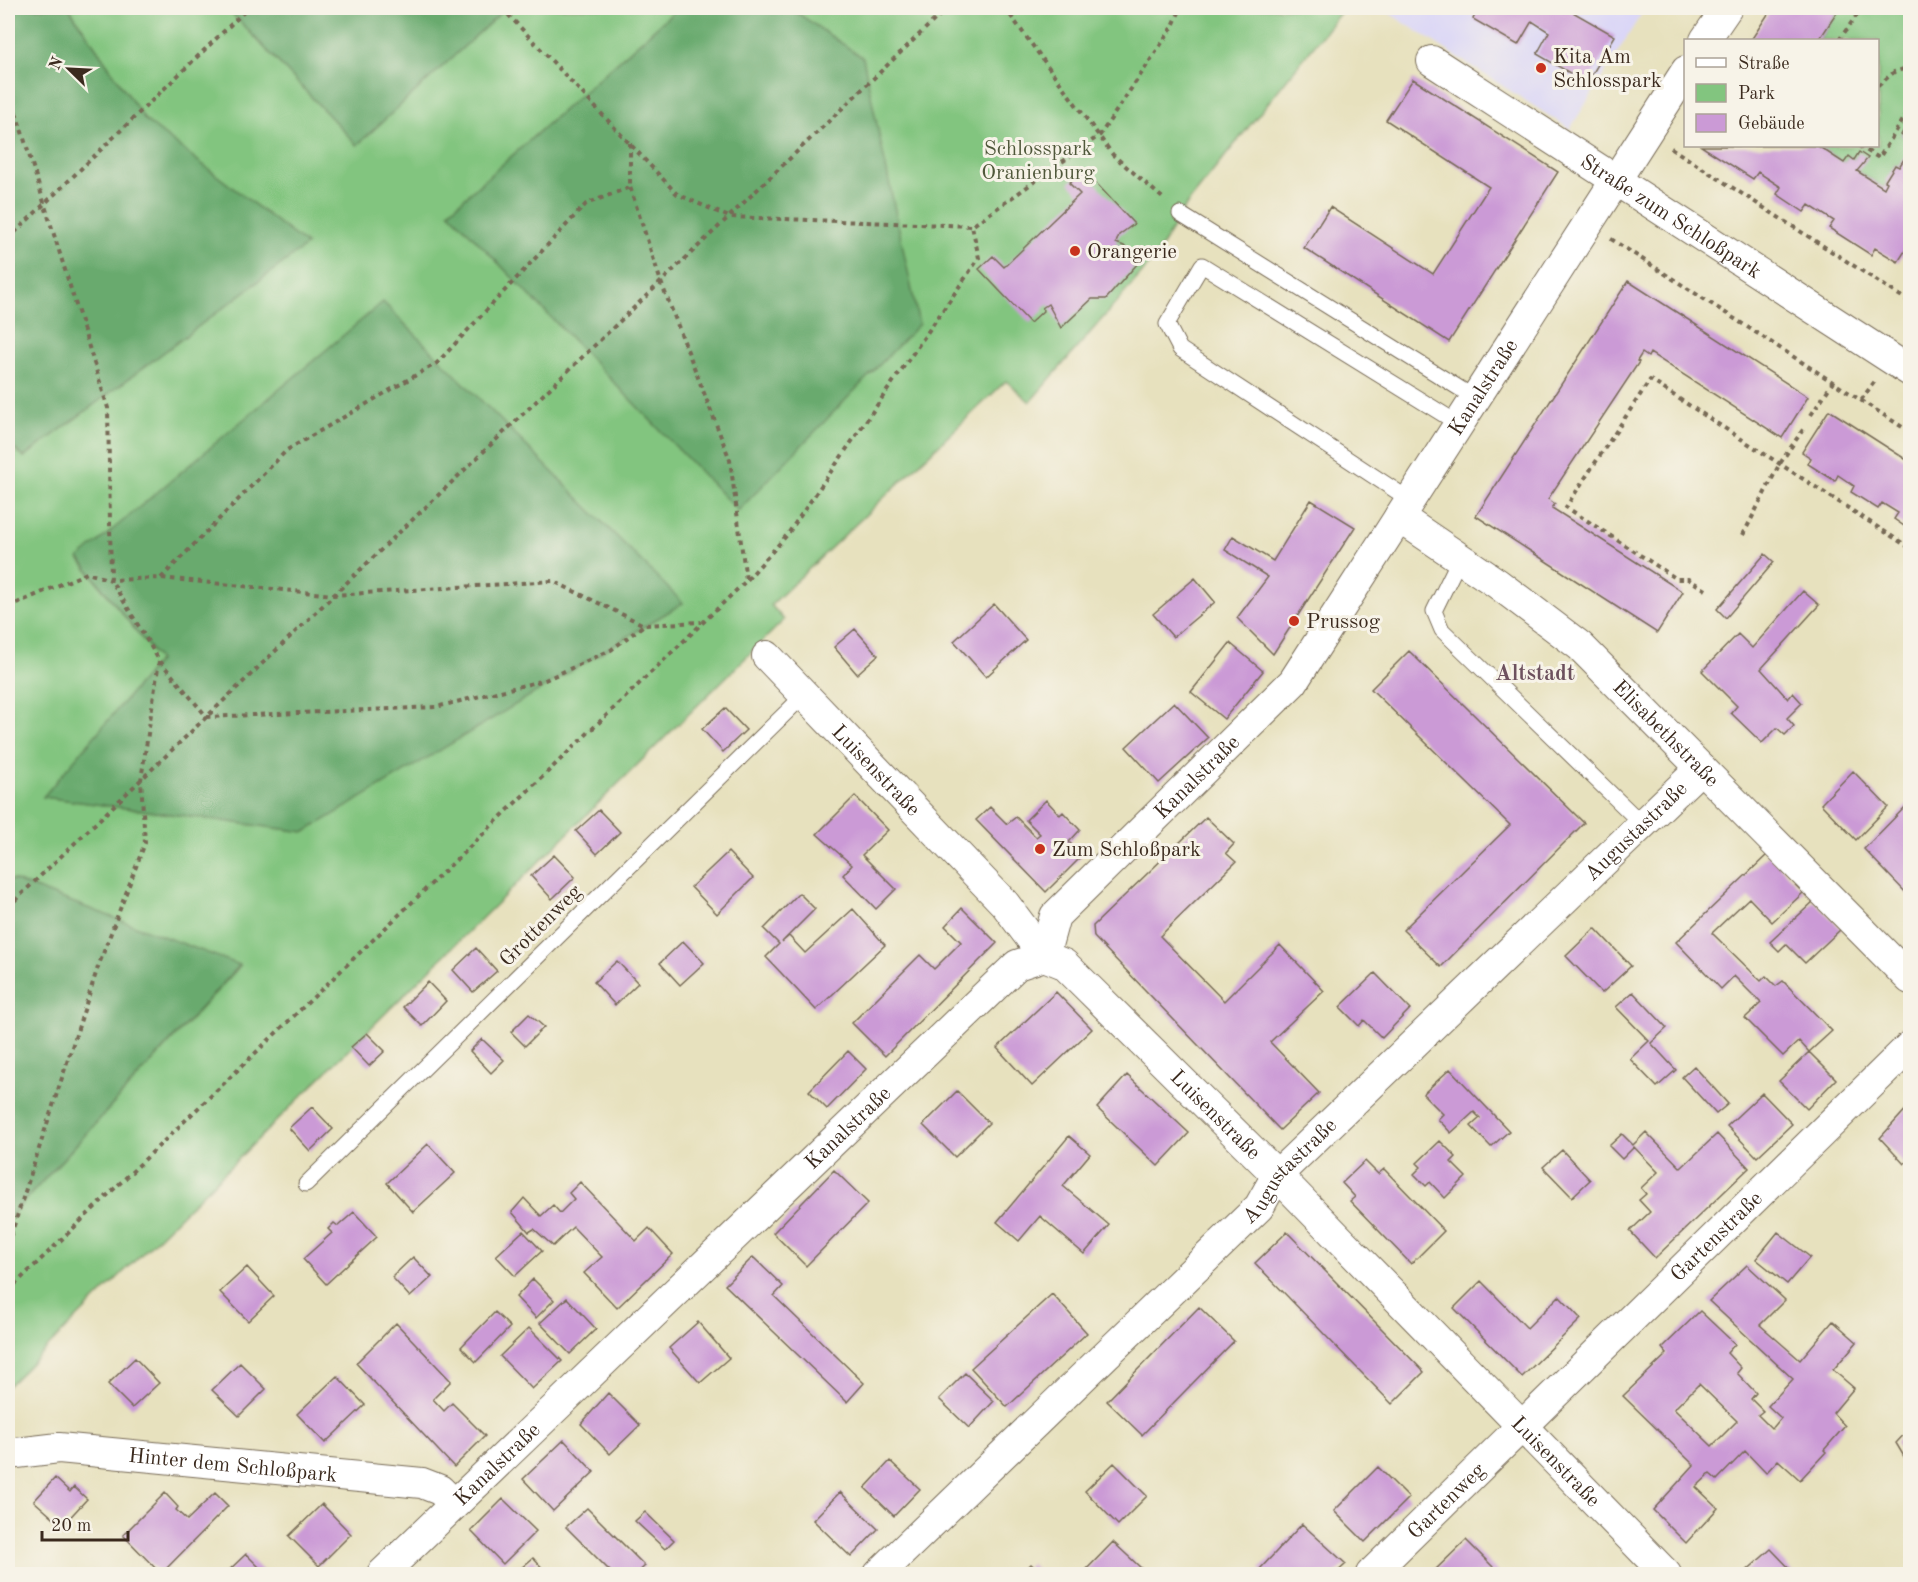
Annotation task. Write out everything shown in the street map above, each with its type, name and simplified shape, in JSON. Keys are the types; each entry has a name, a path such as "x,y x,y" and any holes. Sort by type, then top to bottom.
{"street":[{"path":"1706,39 1727,8"},
{"name":"Straße zum Schloßpark","path":"1432,61 1911,371"},
{"name":"Kanalstraße","path":"382,1575 1017,965 1044,956 1055,916 1293,682 1684,74"},
{"name":"Elisabethstraße","path":"1404,509 1460,558 1580,646 1911,979"},
{"name":"Luisenstraße","path":"767,656 1005,904 1044,956 1064,964 1277,1175 1666,1575"},
{"name":"Augustastraße","path":"879,1575 1259,1207 1277,1175 1701,768"},
{"name":"Gartenstraße","path":"1521,1427 1911,1046"},
{"name":"Gartenweg","path":"1371,1575 1521,1427"},
{"name":"Hinter dem Schloßpark","path":"8,1454 58,1448 422,1483 440,1490 454,1504"}],"lane":[{"path":"1180,214 1475,398"},
{"path":"1404,509 1180,350 1167,324 1202,265 1459,424"},
{"path":"1460,558 1434,611 1442,630 1642,824"},
{"name":"Grottenweg","path":"306,1184 804,695"}],"path":[{"path":"8,238 248,8"},
{"path":"502,8 677,194 729,217 972,226 1100,135 1172,28 1181,8"},
{"path":"8,908 948,8"},
{"path":"1005,8 1113,155 1180,214"},
{"path":"1840,39 1862,8"},
{"path":"1879,85 1894,72 1911,67"},
{"path":"8,87 108,408 111,580 159,660 207,717"},
{"path":"1861,147 1879,158 1911,109"},
{"path":"1646,132 1911,302"},
{"path":"630,143 630,187 661,282 729,460 746,581"},
{"path":"161,578 287,450 437,363 586,204 630,187"},
{"path":"1587,223 1911,432"},
{"path":"8,1291 746,581 787,535 979,258 972,226"},
{"path":"1706,590 1688,579 1677,579 1566,507 1650,380 1911,548"},
{"path":"1811,414 1833,382"},
{"path":"1743,535 1779,465 1804,428"},
{"path":"8,607 87,573 111,580 161,578 334,595 552,581 644,625 702,622"},
{"path":"207,717 436,707 544,680 611,650 644,625"},
{"path":"8,1244 98,966 145,843 141,780 159,660"}],"shaded area":[{"name":"Kita Am Schlosspark","path":"1381,8 1645,8 1570,129"}],"green space":[{"path":"8,8 69,8 145,120 307,245 24,457 8,443"},
{"name":"Schlosspark Oranienburg","path":"69,8 227,8 357,145 506,8 678,8 449,212 863,58 790,8 1344,8 1187,204 1154,259 1030,402 1006,381 771,605 784,620 8,1386 8,1219 240,966 13,880 8,881 8,443 24,457 306,245 145,120","holes":["79,559 305,832 44,797 159,660"]},
{"path":"227,8 506,8 357,145"},
{"path":"678,8 790,8 863,58 919,324 738,511 449,212"},
{"path":"1840,8 1910,8 1910,129 1906,127 1901,135 1908,140 1905,145 1910,150 1899,167 1895,165 1884,188 1857,171 1867,158 1859,153 1854,160 1849,156 1844,163 1820,147 1879,147 1879,39 1820,39"},
{"path":"383,302 683,603 305,832 43,797 159,660 79,558"},
{"path":"13,880 240,965 8,1219 8,881"}],"building":[{"path":"1479,8 1573,8 1571,11 1615,36 1587,83 1537,54 1549,32 1532,21 1518,45 1473,19"},
{"path":"1772,8 1840,8 1820,39 1752,39"},
{"path":"1413,79 1558,172 1449,342 1304,248 1330,207 1433,274 1489,187 1386,120"},
{"path":"1906,126 1910,129 1910,149 1905,145 1908,140 1901,135"},
{"path":"1703,147 1820,147 1844,163 1849,156 1854,160 1859,152 1868,158 1857,171 1884,188 1887,182 1885,181 1895,165 1899,167 1910,150 1910,243 1898,262 1875,248 1871,255 1829,228 1834,221 1809,205 1804,212 1777,194 1781,187 1758,172 1753,179"},
{"name":"Orangerie","path":"1084,170 1134,224 1119,235 1116,243 1124,246 1139,262 1106,299 1092,299 1061,328 1048,304 1030,323 979,269 993,256 1004,267 1080,194 1069,183"},
{"path":"1628,281 1808,397 1782,438 1650,353 1648,357 1642,353 1637,361 1639,362 1548,499 1555,504 1552,508 1683,592 1657,633 1476,516"},
{"path":"1829,410 1910,462 1910,530 1894,519 1898,513 1882,503 1878,509 1851,492 1854,486 1838,475 1835,481 1808,464 1811,458 1802,452"},
{"path":"1311,500 1355,527 1273,654 1237,618 1268,577 1225,550 1233,536 1273,561"},
{"path":"1765,554 1774,562 1726,618 1717,609"},
{"path":"1195,578 1215,602 1173,637 1153,614"},
{"path":"1803,591 1819,605 1761,669 1788,699 1793,693 1802,703 1787,718 1794,726 1785,735 1777,728 1762,743 1731,713 1737,706 1702,671 1738,634 1752,648"},
{"path":"994,604 1026,640 986,677 954,641"},
{"path":"855,629 878,655 857,674 834,647"},
{"path":"1230,643 1263,671 1224,719 1191,692"},
{"path":"1409,651 1584,823 1441,967 1403,930 1510,825 1371,689"},
{"path":"1174,702 1208,738 1159,783 1126,747"},
{"path":"725,708 746,730 723,752 702,729"},
{"path":"1853,771 1888,807 1856,840 1821,804"},
{"path":"855,796 888,830 862,855 896,889 876,909 843,875 852,865 817,834"},
{"name":"Zum Schloßpark","path":"1046,800 1060,815 1063,812 1080,830 1069,842 1082,856 1046,892 976,820 990,807 1007,824 1016,817 1036,837 1040,834 1026,820"},
{"path":"1910,802 1910,897 1864,849"},
{"path":"599,810 620,832 597,854 576,831"},
{"path":"1206,817 1234,844 1226,853 1236,862 1160,936 1224,1001 1280,945 1324,991 1270,1042 1319,1093 1280,1130 1094,937 1093,926"},
{"path":"728,852 753,878 717,914 691,887"},
{"path":"1768,854 1804,892 1772,922 1749,898 1712,933 1761,981 1766,976 1776,986 1783,981 1832,1031 1809,1052 1799,1041 1783,1056 1745,1018 1761,1003 1734,976 1721,989 1676,942"},
{"path":"554,855 575,877 552,899 531,876"},
{"path":"799,893 815,909 782,942 789,936 805,953 853,909 885,945 816,1010 766,957 779,944 764,929"},
{"path":"1814,901 1841,929 1805,963 1786,944 1779,951 1770,942"},
{"path":"962,908 997,943 885,1056 852,1023 920,955 934,969 961,942 945,926"},
{"path":"1595,928 1631,966 1602,993 1566,956"},
{"path":"683,941 704,963 680,985 660,963"},
{"path":"476,948 497,971 473,992 453,970"},
{"path":"617,961 638,983 615,1005 594,982"},
{"path":"1375,973 1410,1009 1382,1038 1364,1020 1359,1026 1340,1007"},
{"path":"428,982 446,1001 422,1026 403,1007"},
{"path":"1056,992 1092,1029 1032,1086 997,1048"},
{"path":"1633,992 1667,1028 1651,1043 1676,1070 1657,1087 1630,1059 1649,1041 1616,1007"},
{"path":"529,1014 544,1027 525,1046 511,1032"},
{"path":"367,1033 385,1051 369,1066 351,1047"},
{"path":"482,1039 504,1060 491,1073 470,1051"},
{"path":"848,1051 866,1069 827,1109 809,1091"},
{"path":"1809,1052 1836,1079 1807,1109 1779,1081"},
{"path":"1694,1066 1728,1104 1716,1114 1682,1077"},
{"path":"1450,1069 1509,1131 1491,1147 1471,1126 1480,1118 1474,1112 1451,1133 1438,1119 1443,1114 1423,1094"},
{"path":"1127,1075 1189,1133 1158,1166 1097,1108"},
{"path":"957,1091 989,1123 955,1157 923,1125"},
{"path":"1762,1093 1792,1124 1757,1157 1727,1126"},
{"path":"1910,1105 1910,1158 1904,1164 1880,1138"},
{"path":"312,1107 333,1129 310,1151 289,1128"},
{"path":"1646,1132 1681,1168 1717,1134 1749,1168 1655,1258 1630,1231 1650,1212 1639,1200 1646,1194 1641,1188 1658,1172 1634,1147 1622,1159 1609,1146 1622,1134 1633,1145"},
{"path":"1069,1136 1090,1154 1063,1186 1109,1225 1084,1254 1040,1216 1019,1241 997,1222"},
{"path":"1440,1141 1456,1157 1451,1162 1466,1177 1445,1198 1430,1182 1426,1186 1414,1174 1421,1167 1417,1163"},
{"path":"428,1144 455,1173 413,1212 387,1183"},
{"path":"1562,1150 1590,1180 1572,1197 1543,1167"},
{"path":"1365,1161 1378,1174 1384,1169 1444,1231 1411,1264 1350,1201 1355,1197 1342,1183"},
{"path":"834,1170 868,1203 806,1266 773,1233"},
{"path":"580,1182 636,1241 649,1228 673,1254 617,1308 584,1273 602,1257 573,1227 553,1246 534,1229 529,1232 512,1212 524,1198 541,1216 553,1205 560,1213 574,1199 569,1193"},
{"path":"354,1212 377,1237 326,1284 303,1259 332,1233 328,1229 334,1223 338,1226"},
{"path":"523,1231 542,1251 515,1276 496,1256"},
{"path":"1287,1232 1424,1372 1392,1404 1255,1263"},
{"path":"1778,1232 1810,1257 1787,1284 1756,1259"},
{"path":"413,1257 432,1277 410,1297 392,1277"},
{"path":"753,1257 783,1286 774,1296 864,1383 847,1402 725,1285"},
{"path":"1747,1265 1785,1300 1760,1325 1800,1360 1833,1321 1857,1342 1833,1370 1854,1388 1833,1413 1845,1426 1824,1450 1826,1452 1800,1480 1778,1460 1766,1473 1745,1451 1717,1480 1710,1474 1696,1487 1718,1508 1686,1543 1653,1510 1694,1465 1623,1396 1667,1354 1662,1348 1700,1311 1735,1344 1727,1353 1741,1368 1737,1373 1756,1393 1751,1399 1763,1411 1758,1415 1772,1429 1781,1418 1768,1406 1793,1379 1709,1301","holes":["1699,1384 1737,1421 1712,1446 1674,1409"]},
{"path":"247,1267 274,1296 248,1321 220,1292"},
{"path":"533,1279 554,1300 536,1318 516,1297"},
{"path":"1481,1281 1527,1328 1559,1296 1581,1319 1522,1377 1454,1308"},
{"path":"1052,1294 1087,1333 1007,1407 971,1368"},
{"path":"567,1298 596,1329 570,1354 540,1323"},
{"path":"1199,1307 1234,1341 1142,1435 1107,1401"},
{"path":"495,1312 510,1327 476,1362 461,1347"},
{"path":"698,1322 729,1358 700,1383 669,1348"},
{"path":"396,1323 451,1381 433,1399 444,1411 452,1403 485,1436 454,1467 356,1363"},
{"path":"529,1328 562,1361 532,1389 500,1356"},
{"path":"135,1358 159,1383 132,1408 108,1384"},
{"path":"240,1363 266,1389 239,1416 212,1390"},
{"path":"965,1373 994,1401 969,1428 939,1399"},
{"path":"337,1376 365,1405 325,1443 297,1414"},
{"path":"608,1393 640,1425 610,1454 581,1424"},
{"path":"1910,1428 1910,1455 1906,1460 1896,1443"},
{"path":"564,1440 594,1472 553,1511 523,1479"},
{"path":"890,1461 920,1489 894,1516 865,1488"},
{"path":"1114,1463 1147,1496 1118,1525 1085,1491"},
{"path":"1378,1467 1409,1498 1365,1542 1334,1511"},
{"path":"55,1478 70,1492 74,1487 87,1499 62,1526 34,1501"},
{"path":"840,1492 878,1529 851,1557 813,1520"},
{"path":"165,1493 178,1507 176,1510 187,1520 215,1493 228,1506 161,1574 123,1535"},
{"path":"503,1499 536,1531 503,1564 471,1531"},
{"path":"322,1504 351,1534 319,1566 289,1536"},
{"path":"587,1508 645,1566 636,1574 613,1574 566,1527"},
{"path":"645,1512 674,1540 665,1549 635,1521"},
{"path":"1302,1524 1346,1564 1335,1574 1266,1574 1260,1569"},
{"path":"1466,1540 1500,1574 1431,1574"},
{"path":"1113,1542 1141,1568 1135,1574 1082,1574"},
{"path":"1771,1549 1795,1574 1743,1574"},
{"path":"246,1554 266,1574 225,1574"},
{"path":"533,1558 548,1574 514,1574"},
{"path":"1031,1564 1042,1574 1021,1574"}],"place":[{"name":"Kita Am Schlosspark","path":"1541,68"},
{"name":"Orangerie","path":"1075,251"},
{"name":"Prussog","path":"1294,621"},
{"name":"Zum Schloßpark","path":"1040,849"}],"district":[{"name":"Altstadt","path":"1535,672"}]}
